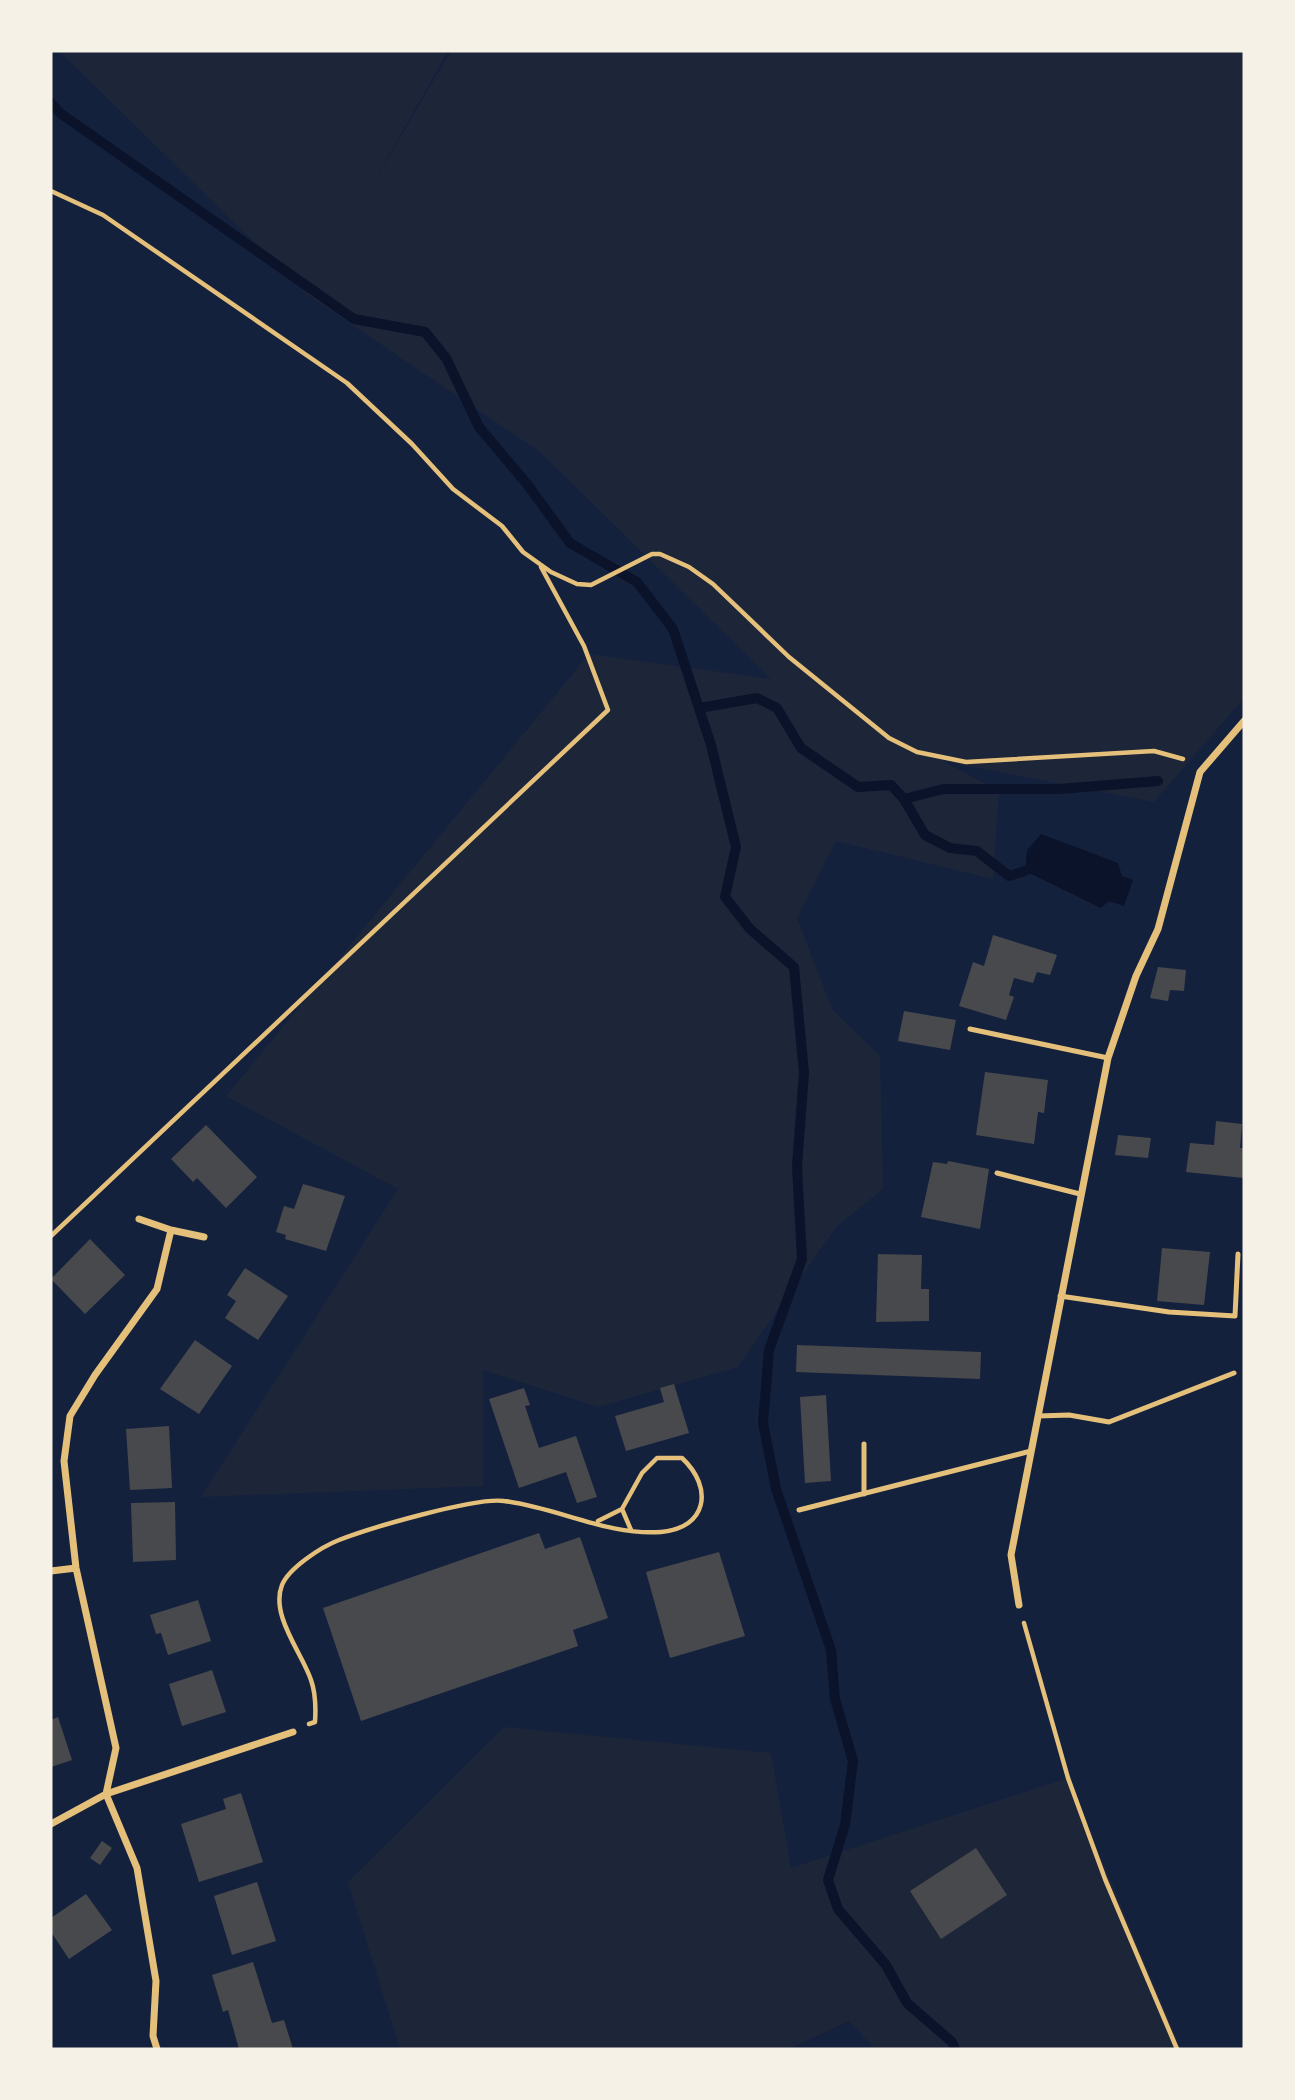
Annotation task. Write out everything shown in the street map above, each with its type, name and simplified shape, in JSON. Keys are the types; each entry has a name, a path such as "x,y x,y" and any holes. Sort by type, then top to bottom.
{"street":[{"path":"1019,1605 1011,1555 1108,1058 1136,975 1158,929 1200,772 1244,721"},
{"path":"139,1219 204,1237"},
{"path":"157,2049 153,2036 156,1980 137,1868 106,1794 116,1748 76,1568 64,1461 70,1416 95,1375 158,1289 171,1230"},
{"path":"51,1571 76,1568"},
{"path":"51,1824 106,1794 293,1732"}],"lane":[{"path":"970,1029 1108,1058"},
{"path":"998,1173 1080,1194"},
{"path":"1060,1296 1169,1312 1235,1315 1238,1254"},
{"path":"1038,1416 1069,1415 1109,1422 1234,1373"},
{"path":"864,1444 864,1494"},
{"path":"799,1510 1031,1451"}],"path":[{"path":"51,191 103,215 347,383 412,444 453,489 502,526 523,552 576,584 595,583 652,554 660,554 689,567 713,584 789,657 889,738 918,752 965,762 1154,751 1180,757 1200,772"},
{"path":"51,1236 608,710 584,646 539,563"},
{"path":"293,1732 316,1721 317,1699 304,1662 289,1634 280,1589 287,1575 322,1550 337,1540 452,1508 502,1500 631,1531 660,1532 683,1528 696,1517 702,1502 702,1485 694,1469 682,1458 657,1458 642,1473 622,1509 596,1522"},
{"path":"622,1509 631,1531"},
{"path":"1019,1605 1068,1778 1105,1879 1177,2049"}],"shaded area":[{"path":"59,51 448,51 367,194 451,51 1244,51 1244,698 1154,802 943,761 999,791 993,879 836,841 797,918 832,1009 880,1056 883,1189 836,1227 738,1367 598,1407 483,1370 483,1486 201,1497 398,1189 226,1096 589,654 771,679 540,452 308,295"},
{"path":"1041,834 1118,863 1122,876 1133,880 1124,906 1109,901 1101,908 1025,871 1027,850"},
{"path":"504,1727 771,1753 791,1868 1068,1778 1181,2049 875,2049 849,2021 789,2049 400,2049 348,1882"}],"building":[{"path":"993,935 1057,955 1050,975 1037,972 1033,983 1014,978 1009,995 1014,997 1006,1020 959,1006 973,962 984,966"},
{"path":"1158,967 1186,970 1184,991 1170,990 1168,1001 1150,998"},
{"path":"904,1011 956,1020 950,1050 898,1041"},
{"path":"985,1072 1048,1080 1044,1113 1038,1112 1034,1144 976,1135"},
{"path":"1216,1121 1242,1124 1240,1148 1244,1148 1244,1178 1186,1172 1190,1143 1214,1145"},
{"path":"206,1125 257,1177 226,1208 197,1178 193,1182 171,1159"},
{"path":"1118,1135 1151,1138 1148,1158 1115,1155"},
{"path":"948,1161 989,1169 980,1229 921,1217 933,1162 947,1164"},
{"path":"303,1184 345,1196 326,1251 285,1239 286,1235 276,1232 284,1206 294,1209"},
{"path":"90,1239 125,1275 85,1314 51,1279"},
{"path":"1162,1248 1210,1252 1204,1305 1157,1301"},
{"path":"878,1254 922,1255 921,1289 929,1289 929,1321 876,1322"},
{"path":"245,1268 288,1296 258,1340 225,1318 236,1301 227,1295"},
{"path":"195,1340 232,1366 199,1414 160,1389"},
{"path":"797,1345 981,1352 980,1379 796,1372"},
{"path":"674,1384 689,1433 626,1451 615,1416 664,1402 660,1388"},
{"path":"524,1388 530,1405 525,1406 539,1448 576,1436 597,1497 577,1503 566,1472 519,1488 489,1399"},
{"path":"826,1395 831,1481 805,1483 800,1397"},
{"path":"169,1426 172,1488 130,1490 126,1429"},
{"path":"175,1502 176,1560 133,1562 131,1503"},
{"path":"539,1533 545,1549 580,1537 608,1618 573,1630 578,1646 361,1721 323,1608"},
{"path":"719,1552 745,1636 670,1658 646,1572"},
{"path":"198,1600 211,1641 168,1655 161,1633 156,1634 150,1615"},
{"path":"212,1670 226,1712 182,1726 169,1684"},
{"path":"58,1717 72,1760 51,1767 51,1720"},
{"path":"241,1793 263,1862 199,1882 181,1824 226,1809 223,1799"},
{"path":"102,1841 112,1848 100,1865 90,1858"},
{"path":"976,1848 1007,1895 941,1939 910,1891"},
{"path":"257,1882 276,1941 232,1955 214,1896"},
{"path":"86,1894 112,1930 69,1959 51,1932 51,1918"},
{"path":"253,1962 272,2023 284,2020 293,2049 239,2049 228,2010 223,2012 212,1975"}],"waterway":[{"path":"51,103 60,113 354,319 425,332 446,358 479,427 527,484 570,543 637,582 673,629 711,745 736,847 725,897 750,929 794,967 804,1073 797,1166 802,1259 769,1350 763,1423 776,1489 831,1650 835,1699 853,1761 845,1825 828,1880 838,1909 886,1965 907,2003 952,2042 955,2049"},
{"path":"699,708 757,698 777,708 801,748 858,787 891,785 904,799 925,835 950,848 977,851 1009,876 1025,871"},
{"path":"904,799 943,789 1059,789 1158,781"}]}
